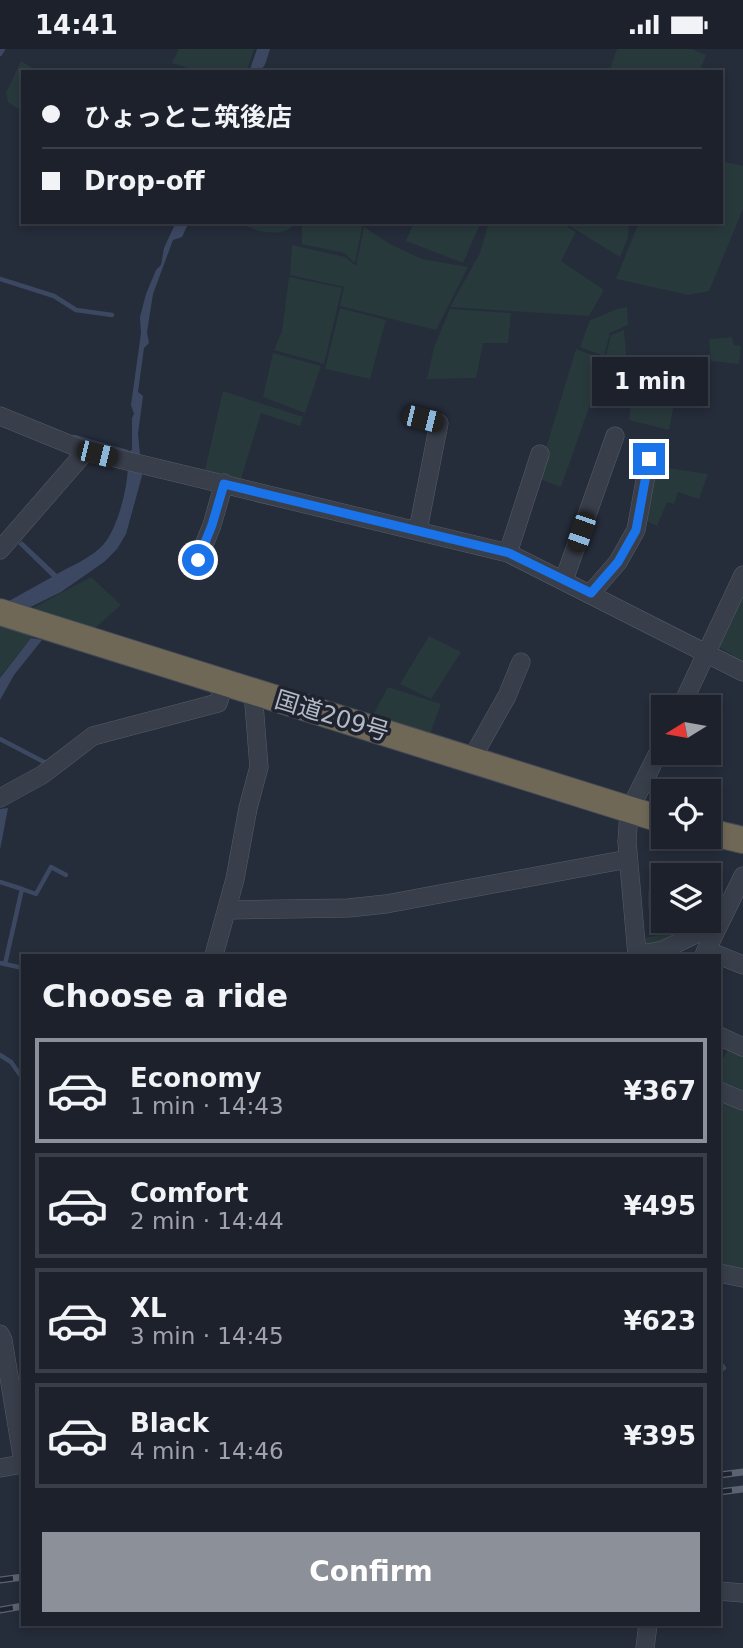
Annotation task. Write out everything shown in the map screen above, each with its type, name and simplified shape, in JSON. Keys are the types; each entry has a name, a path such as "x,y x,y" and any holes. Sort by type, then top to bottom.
{"highway":[{"name":"国道209号","path":"0,612 651,817"},
{"path":"721,835 743,840"}],"street":[{"path":"0,416 86,451 509,553 743,672"},
{"path":"418,530 439,423 423,419"},
{"path":"564,580 615,436"},
{"path":"0,550 86,451"},
{"path":"509,553 540,454"},
{"path":"591,593 618,562 636,530 649,459"},
{"path":"198,560 224,484"},
{"path":"687,695 743,575"},
{"path":"471,760 507,696 521,663"},
{"path":"0,798 42,775 93,736 218,703 225,683"},
{"path":"214,954 228,910 247,808 259,767 253,692"},
{"path":"637,954 627,842 629,811 652,765"},
{"path":"228,910 348,908 386,904 628,859"},
{"path":"721,919 743,876"},
{"path":"642,954 663,950 698,933"},
{"path":"705,953 714,933"},
{"path":"721,958 743,964"},
{"path":"721,1037 743,1047"},
{"path":"721,1092 743,1101"},
{"path":"721,1273 743,1278"},
{"path":"0,1334 3,1340 6,1393 21,1455"},
{"path":"0,1468 21,1463"},
{"path":"721,1591 743,1593"},
{"path":"645,1648 648,1626"}],"shaded area":[{"path":"179,49 254,49 247,70 195,70 172,63"},
{"path":"617,49 692,49 706,55 700,70 610,70"},
{"path":"21,61 36,70 21,70 21,111 8,102 6,93"},
{"path":"723,161 743,166 743,209 709,291 688,295 616,279 638,224 723,224"},
{"path":"242,224 296,224 285,231 270,233"},
{"path":"302,224 363,224 355,263 344,253 302,244"},
{"path":"413,224 480,224 463,263 406,241"},
{"path":"488,224 563,224 576,232 561,261 604,290 589,316 450,307 480,253"},
{"path":"566,224 629,224 628,237 620,257"},
{"path":"364,227 388,243 422,259 468,267 436,330 340,306 344,287 290,275 292,245 345,257 356,266"},
{"path":"289,277 342,288 324,364 274,350 282,331"},
{"path":"627,307 628,325 610,333 604,356 580,347 590,320"},
{"path":"340,308 386,320 370,379 325,369"},
{"path":"450,309 511,313 508,343 483,343 476,378 427,379 434,347"},
{"path":"624,330 628,377 624,401 593,396 561,487 537,478 576,349 605,360 611,335"},
{"path":"732,337 734,345 741,346 739,364 711,361 709,339"},
{"path":"273,353 321,366 305,413 263,397"},
{"path":"683,356 669,430 629,420 636,363"},
{"path":"223,391 303,417 300,426 261,413 241,479 205,470"},
{"path":"667,468 708,474 699,499 678,492 674,504 667,502 657,526 646,521 651,471 661,478"},
{"path":"91,577 121,605 95,628 31,609"},
{"path":"743,596 743,662 719,647"},
{"path":"0,626 33,635 0,677"},
{"path":"429,636 461,652 431,699 400,684"},
{"path":"388,687 441,704 430,734 372,717"},
{"path":"651,889 651,908 648,908 648,891"},
{"path":"643,928 645,938 659,933 670,933 671,938 642,947"},
{"path":"730,1046 743,1052 743,1091 721,1082 721,1062"},
{"path":"722,1099 743,1108 743,1273 721,1268"}],"water":[{"path":"257,49 270,49 262,69 250,70"},
{"path":"175,224 188,224 182,237 173,240 153,294 147,332 149,343 144,348 138,392 143,396 138,434 142,476 126,534 117,549 104,562 61,592 0,622 0,606 52,577 18,544 22,541 57,574 95,552 107,541 113,530 125,489 127,452 132,450 134,414 131,405 141,333 140,317 146,294 156,270 161,265 164,248"},
{"path":"31,638 42,640 14,675 0,700 0,678"},
{"path":"8,808 0,850 0,809"}],"waterway":[{"path":"0,54 3,49"},
{"path":"0,279 54,296 76,310 112,315"},
{"path":"74,437 127,452"},
{"path":"0,739 44,762"},
{"path":"5,964 22,889 36,894 51,867 66,875"},
{"path":"0,882 22,889"},
{"path":"0,963 21,968"},
{"path":"0,1055 11,1062 21,1076"},
{"path":"721,1364 724,1368 721,1370"}],"railway":[{"path":"721,1475 743,1472"},
{"path":"721,1492 743,1489"},
{"path":"0,1580 21,1577"},
{"path":"0,1610 21,1606"}],"route":[{"path":"198,560 224,484 509,553 591,593 618,562 636,530 649,459"}]}
